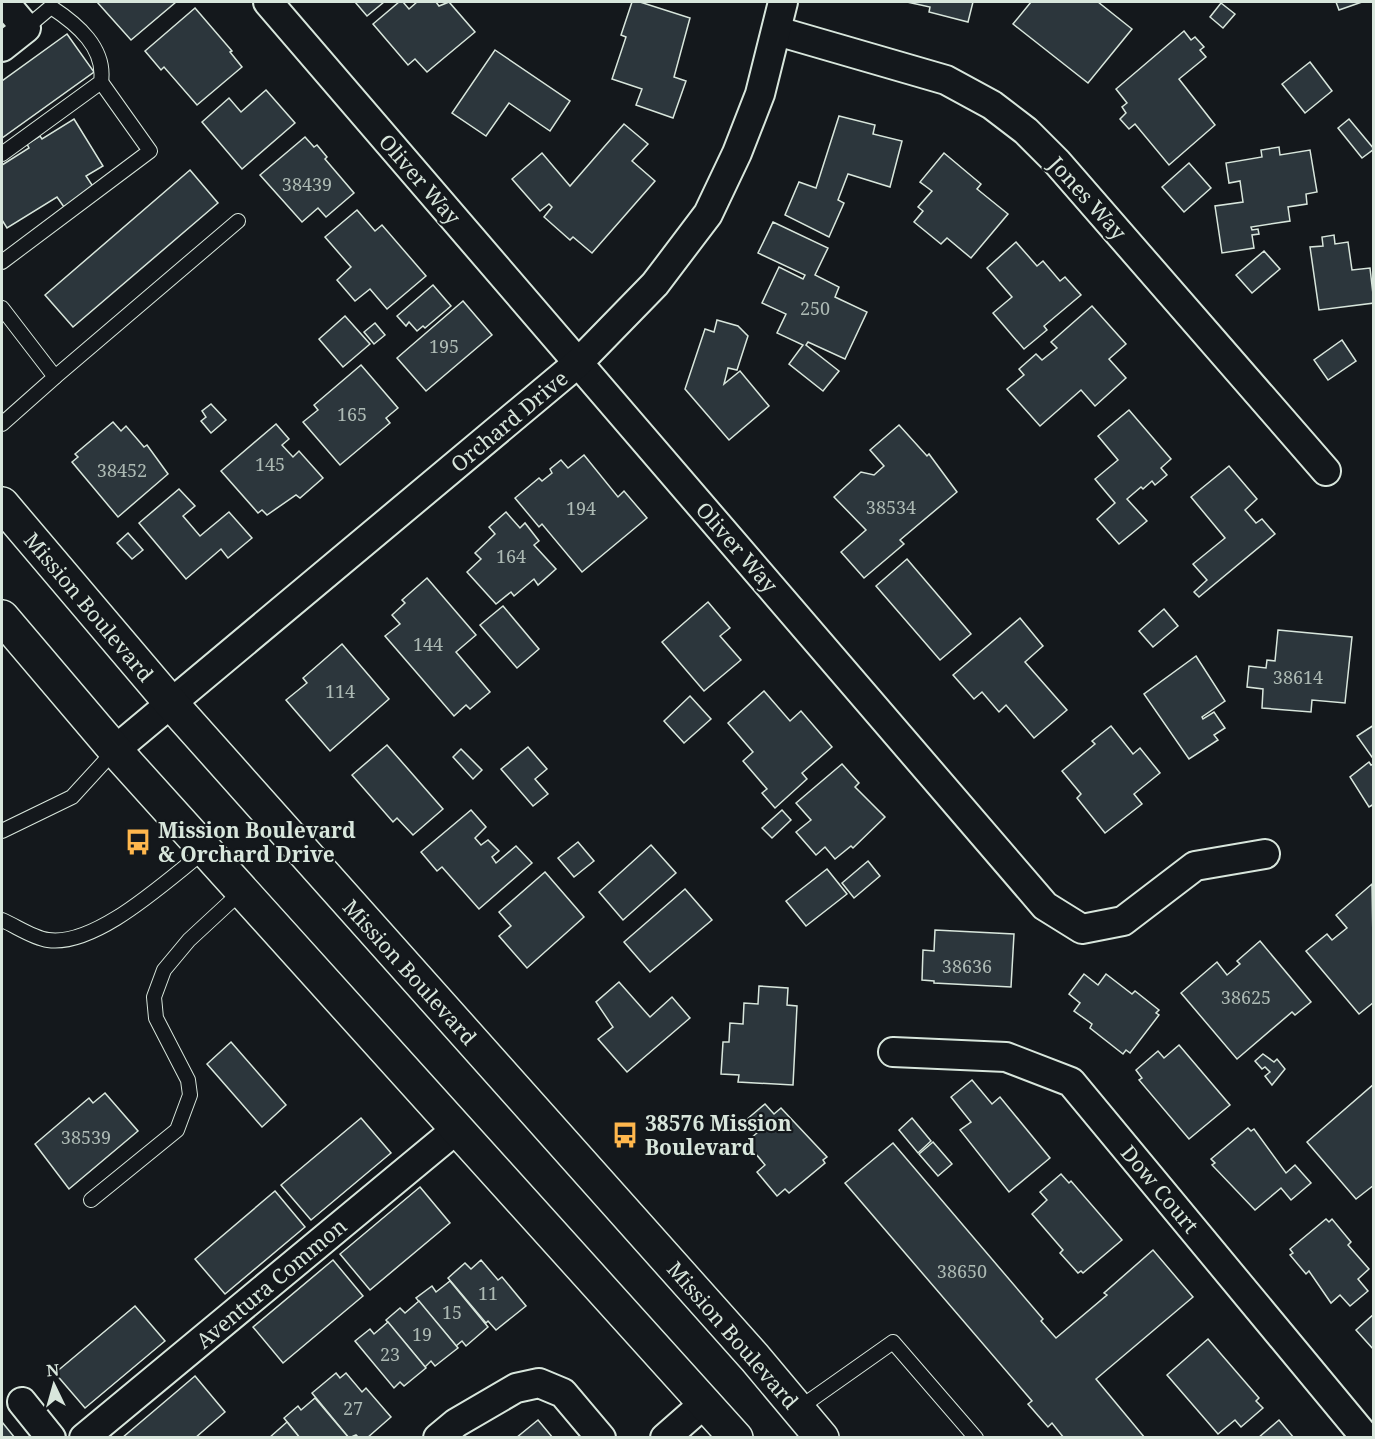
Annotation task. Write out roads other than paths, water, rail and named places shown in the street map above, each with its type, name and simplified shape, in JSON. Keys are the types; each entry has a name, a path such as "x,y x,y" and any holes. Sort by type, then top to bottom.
{"main road":[{"name":"Mission Boulevard","path":"2,504 170,702 822,1437"},
{"path":"2,617 115,750 736,1437"}],"street":[{"path":"2,47 26,28 4,2"},
{"name":"Oliver Way","path":"268,2 1045,906 1082,929 1123,921 1195,867 1265,854"},
{"name":"Orchard Drive","path":"115,750 578,363 655,284 708,214 737,153 760,94 783,2"},
{"name":"Jones Way","path":"777,31 946,80 992,105 1026,131 1057,162 1326,471"},
{"name":"Dow Court","path":"893,1052 1006,1057 1071,1082 1366,1437"},
{"name":"Aventura Common","path":"84,1437 458,1128"},
{"path":"438,1437 456,1423 516,1388 539,1383 563,1393 601,1437"},
{"path":"22,1402 51,1437"},
{"path":"664,1437 706,1402"}],"lane":[{"path":"2,154 100,82 103,68 99,56 74,22 51,7 26,28"},
{"path":"2,262 150,151 100,82"},
{"path":"2,424 55,376 238,221"},
{"path":"2,308 55,376"},
{"path":"2,831 72,797 115,750"},
{"path":"2,920 46,940 66,940 111,923 206,850"},
{"path":"91,1200 177,1130 190,1095 188,1080 156,1018 154,997 164,970 189,940 242,890"},
{"path":"798,1408 893,1342 976,1437"}],"place":[{"name":"Mission Boulevard & Orchard Drive","path":"138,842"},
{"name":"38576 Mission Boulevard","path":"625,1135"}]}
